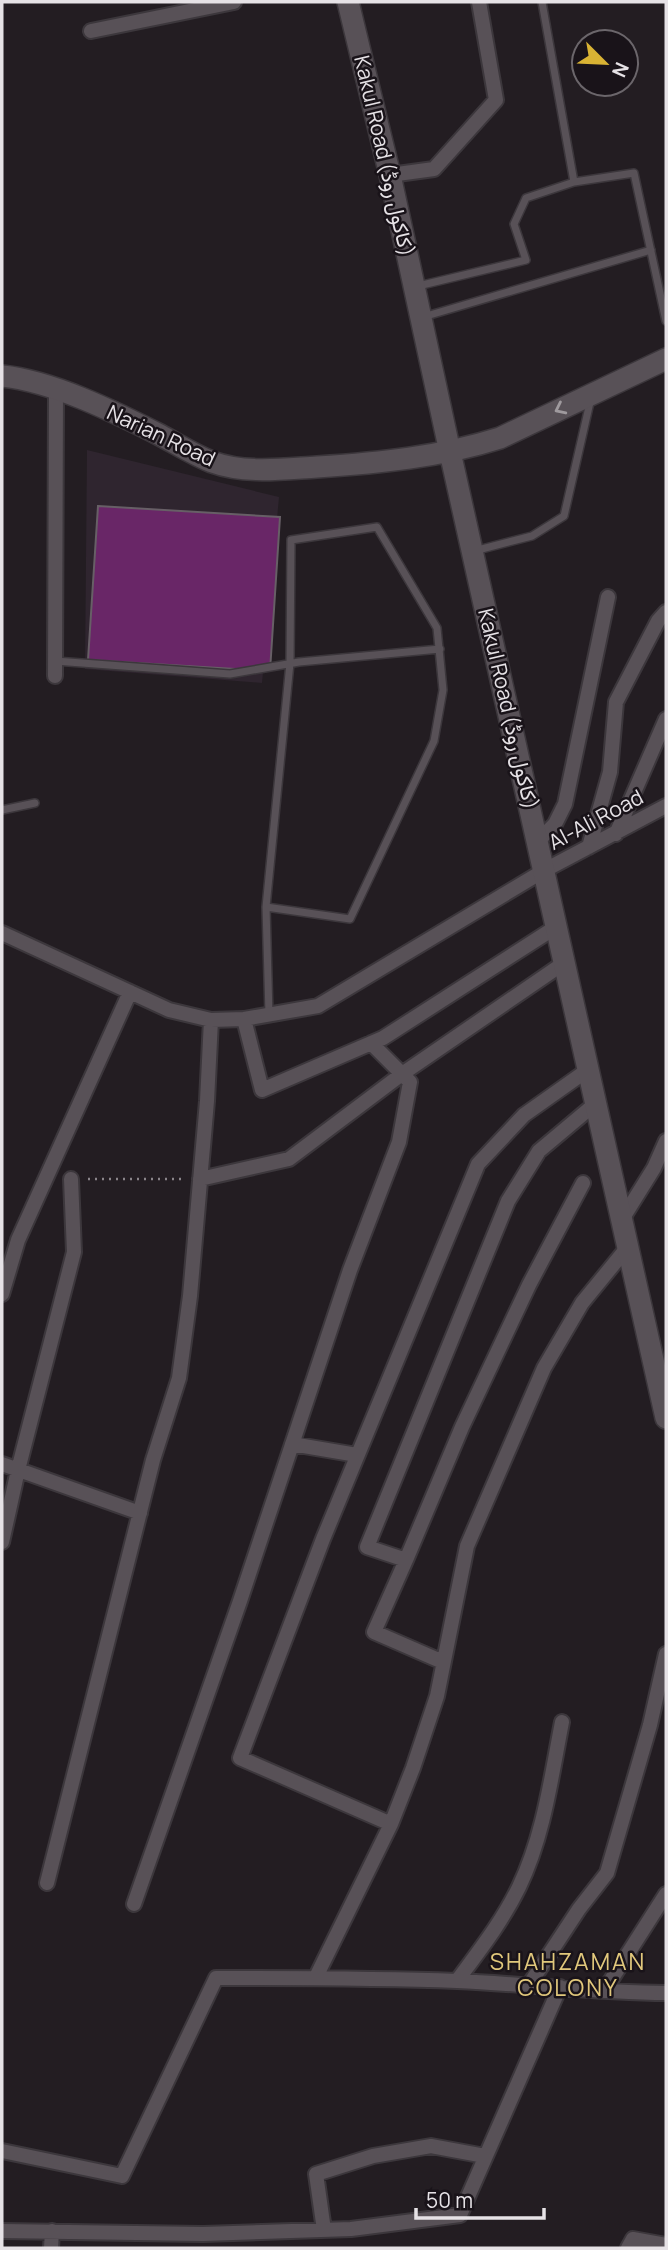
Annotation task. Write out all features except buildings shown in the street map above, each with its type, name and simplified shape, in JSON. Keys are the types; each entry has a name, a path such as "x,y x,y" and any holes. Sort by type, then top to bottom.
{"main road":[{"name":"Kakul Road (کاکول روڈ)","path":"348,2 390,175 666,1418"},
{"name":"Narian Road","path":"2,376 16,377 56,390 124,417 211,461 265,470 372,463 450,452 500,438 666,359"}],"street":[{"path":"91,31 234,2"},
{"path":"390,175 434,169 496,100 479,2"},
{"path":"55,668 56,390"},
{"path":"538,841 555,824 565,804 608,597"},
{"path":"589,847 610,772 617,702 666,612"},
{"path":"616,834 666,719"},
{"name":"Al-Ali Road","path":"2,933 169,1010 211,1020 244,1019 318,1006 545,870 666,806"},
{"path":"244,1019 262,1090 383,1038 556,928"},
{"path":"200,1179 289,1159 402,1074 564,963"},
{"path":"2,1294 18,1240 130,992"},
{"path":"47,1883 153,1460 179,1378 190,1296 211,1020"},
{"path":"134,1904 350,1270 399,1142 410,1082 372,1043"},
{"path":"391,1824 240,1758 357,1455 478,1164 524,1115 589,1069"},
{"path":"407,1560 367,1547 508,1201 539,1151 595,1104"},
{"path":"621,1221 654,1168 666,1141"},
{"path":"2,1542 74,1252 71,1179"},
{"path":"443,1662 374,1632 462,1427 517,1309 583,1183"},
{"path":"316,1978 391,1824 437,1696 467,1546 544,1368 582,1303 627,1248"},
{"path":"292,1444 357,1455"},
{"path":"2,1465 140,1513"},
{"path":"528,1985 607,1872 650,1725 666,1654"},
{"path":"457,1981 497,1927 528,1864 545,1813 562,1722"},
{"path":"604,1991 666,1894"},
{"path":"2,2151 122,2176 216,1978 457,1981 604,1991 664,1990"},
{"path":"2,2231 203,2234 324,2230 460,2215 560,1987"},
{"path":"324,2230 316,2174 373,2156 430,2146 485,2156"},
{"path":"51,2248 52,2231"},
{"path":"628,2248 633,2239 666,2245"}],"lane":[{"path":"542,2 574,182"},
{"path":"414,288 526,260 514,223 527,198 574,182 634,173 666,321"},
{"path":"421,318 651,250"},
{"path":"472,552 532,536 564,516 592,394"},
{"path":"266,907 350,919 434,741 443,690 437,628 377,527 291,540 290,663 266,907 269,1014"},
{"path":"55,668 230,674 290,663 440,649"},
{"path":"2,810 35,803"}],"path":[{"path":"71,1179 200,1179"}],"shaded area":[{"path":"87,450 279,497 262,683 85,669"}],"district":[{"name":"SHAHZAMAN COLONY","path":"568,1975"}]}
